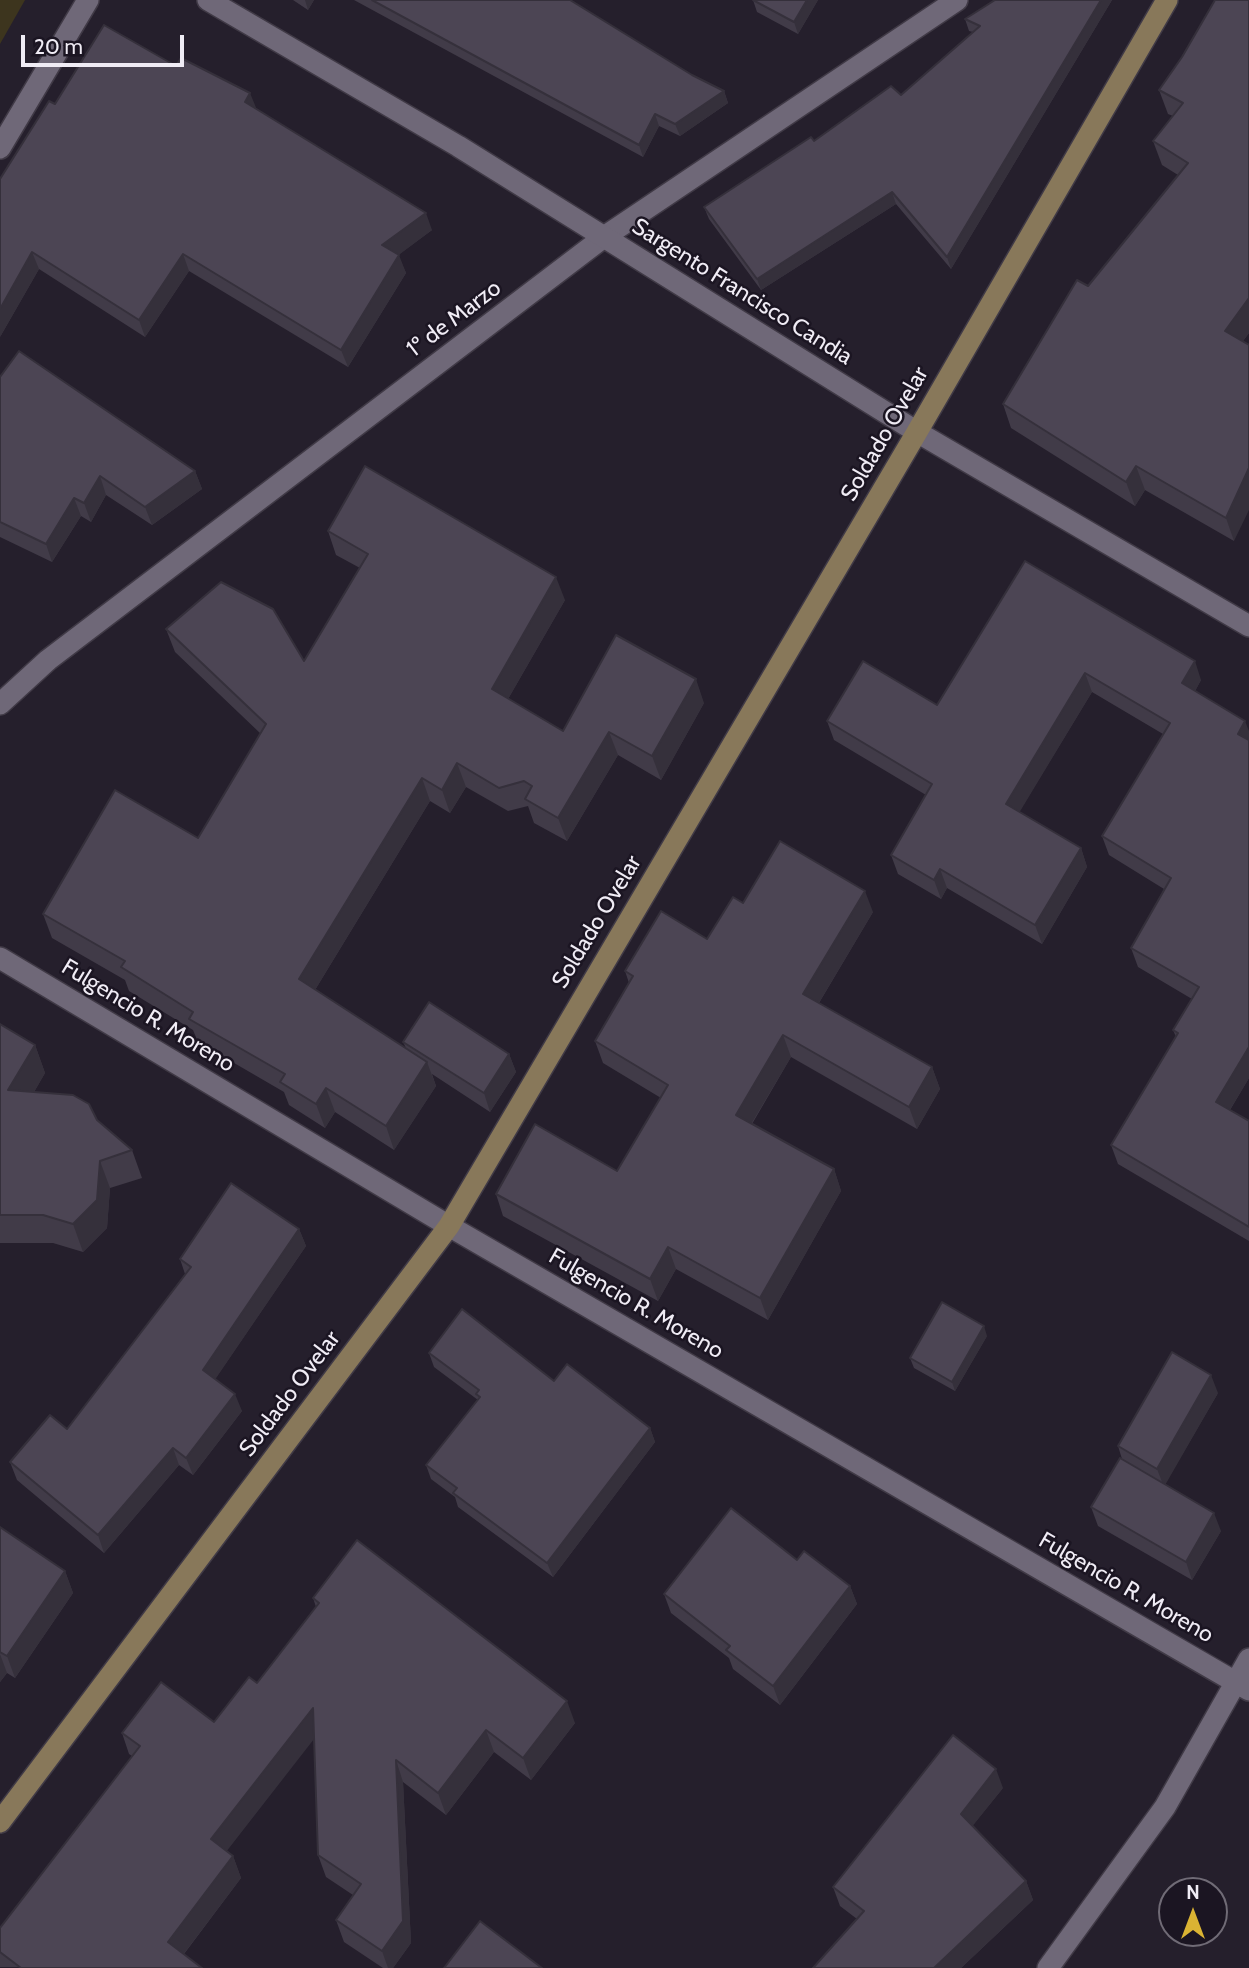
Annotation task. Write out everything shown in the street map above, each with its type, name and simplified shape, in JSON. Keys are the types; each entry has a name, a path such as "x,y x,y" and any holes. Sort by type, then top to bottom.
{"main road":[{"name":"Soldado Ovelar","path":"0,1822 449,1226 917,432 1167,0"}],"street":[{"path":"0,148 88,0"},
{"name":"Sargento Francisco Candia","path":"208,0 458,146 917,432 1249,626"},
{"name":"1º de Marzo","path":"0,704 48,660 604,237 957,0"},
{"name":"Fulgencio R. Moreno","path":"0,958 449,1226 1242,1686"},
{"path":"1048,1968 1165,1807 1242,1686 1249,1659"}],"shaded area":[{"path":"0,0 25,0 0,44"}],"building":[{"path":"372,0 570,0 692,75 724,91 675,124 655,114 639,145"},
{"path":"753,0 807,0 794,22"},
{"path":"995,0 1101,0 947,257 892,192 757,279 704,207 811,137 814,141 891,86 901,95 980,26 965,19"},
{"path":"1215,0 1249,0 1249,298 1225,331 1249,345 1249,468 1226,518 1136,466 1126,482 1003,404 1077,280 1088,286 1188,163 1153,141 1183,103 1159,90"},
{"path":"104,25 176,66 181,58 250,93 245,102 426,213 382,245 399,255 341,350 183,254 139,320 32,252 0,309 0,179 49,101 55,104"},
{"path":"19,351 195,471 145,507 100,476 84,503 74,498 46,544 0,522 0,377"},
{"path":"365,466 556,577 492,689 563,731 616,635 696,679 652,756 609,732 558,818 525,799 532,786 524,781 499,788 457,763 442,790 422,778 299,979 427,1062 386,1126 326,1088 316,1104 280,1082 285,1074 189,1019 193,1012 121,967 125,961 43,914 115,790 198,838 266,724 166,629 221,582 273,609 304,661 368,554 328,531"},
{"path":"1025,561 1195,661 1182,683 1245,721 1238,734 1249,740 1249,1047 1216,1102 1249,1121 1249,1227 1111,1145 1178,1033 1173,1030 1199,987 1131,948 1171,878 1102,836 1170,723 1085,673 1006,804 1081,848 1035,925 940,869 934,880 891,855 932,784 827,721 863,661 937,705"},
{"path":"780,841 865,891 803,994 932,1067 909,1107 783,1035 736,1115 834,1169 760,1298 668,1247 650,1279 496,1194 535,1124 617,1171 668,1085 595,1041 633,976 625,971 661,911 707,939 733,897 743,903"},
{"path":"429,1002 509,1054 484,1093 403,1042"},
{"path":"0,1024 35,1045 8,1090 73,1095 89,1104 97,1120 132,1150 100,1161 97,1200 73,1224 43,1215 0,1215"},
{"path":"231,1183 299,1229 203,1370 235,1394 186,1458 173,1448 98,1535 10,1462 50,1415 67,1429 191,1267 180,1259"},
{"path":"942,1302 984,1326 952,1382 910,1358"},
{"path":"462,1309 554,1381 567,1364 650,1428 547,1563 453,1493 457,1488 426,1465 480,1397 476,1394 479,1390 429,1353"},
{"path":"1172,1352 1211,1375 1157,1469 1118,1446"},
{"path":"1120,1458 1214,1513 1186,1562 1091,1507"},
{"path":"731,1508 797,1560 804,1551 850,1586 773,1686 726,1650 730,1646 664,1594"},
{"path":"0,1527 65,1571 7,1656 0,1652"},
{"path":"357,1540 567,1701 523,1758 486,1730 438,1793 396,1760 403,1921 382,1951 336,1920 361,1884 318,1855 313,1708 211,1839 233,1856 168,1942 202,1968 21,1968 0,1952 0,1928 140,1746 122,1733 161,1682 214,1722 249,1677 257,1683 319,1603 313,1598"},
{"path":"953,1735 996,1769 961,1814 1026,1881 934,1968 813,1968 864,1911 833,1887"},
{"path":"480,1921 542,1968 444,1968"}]}
